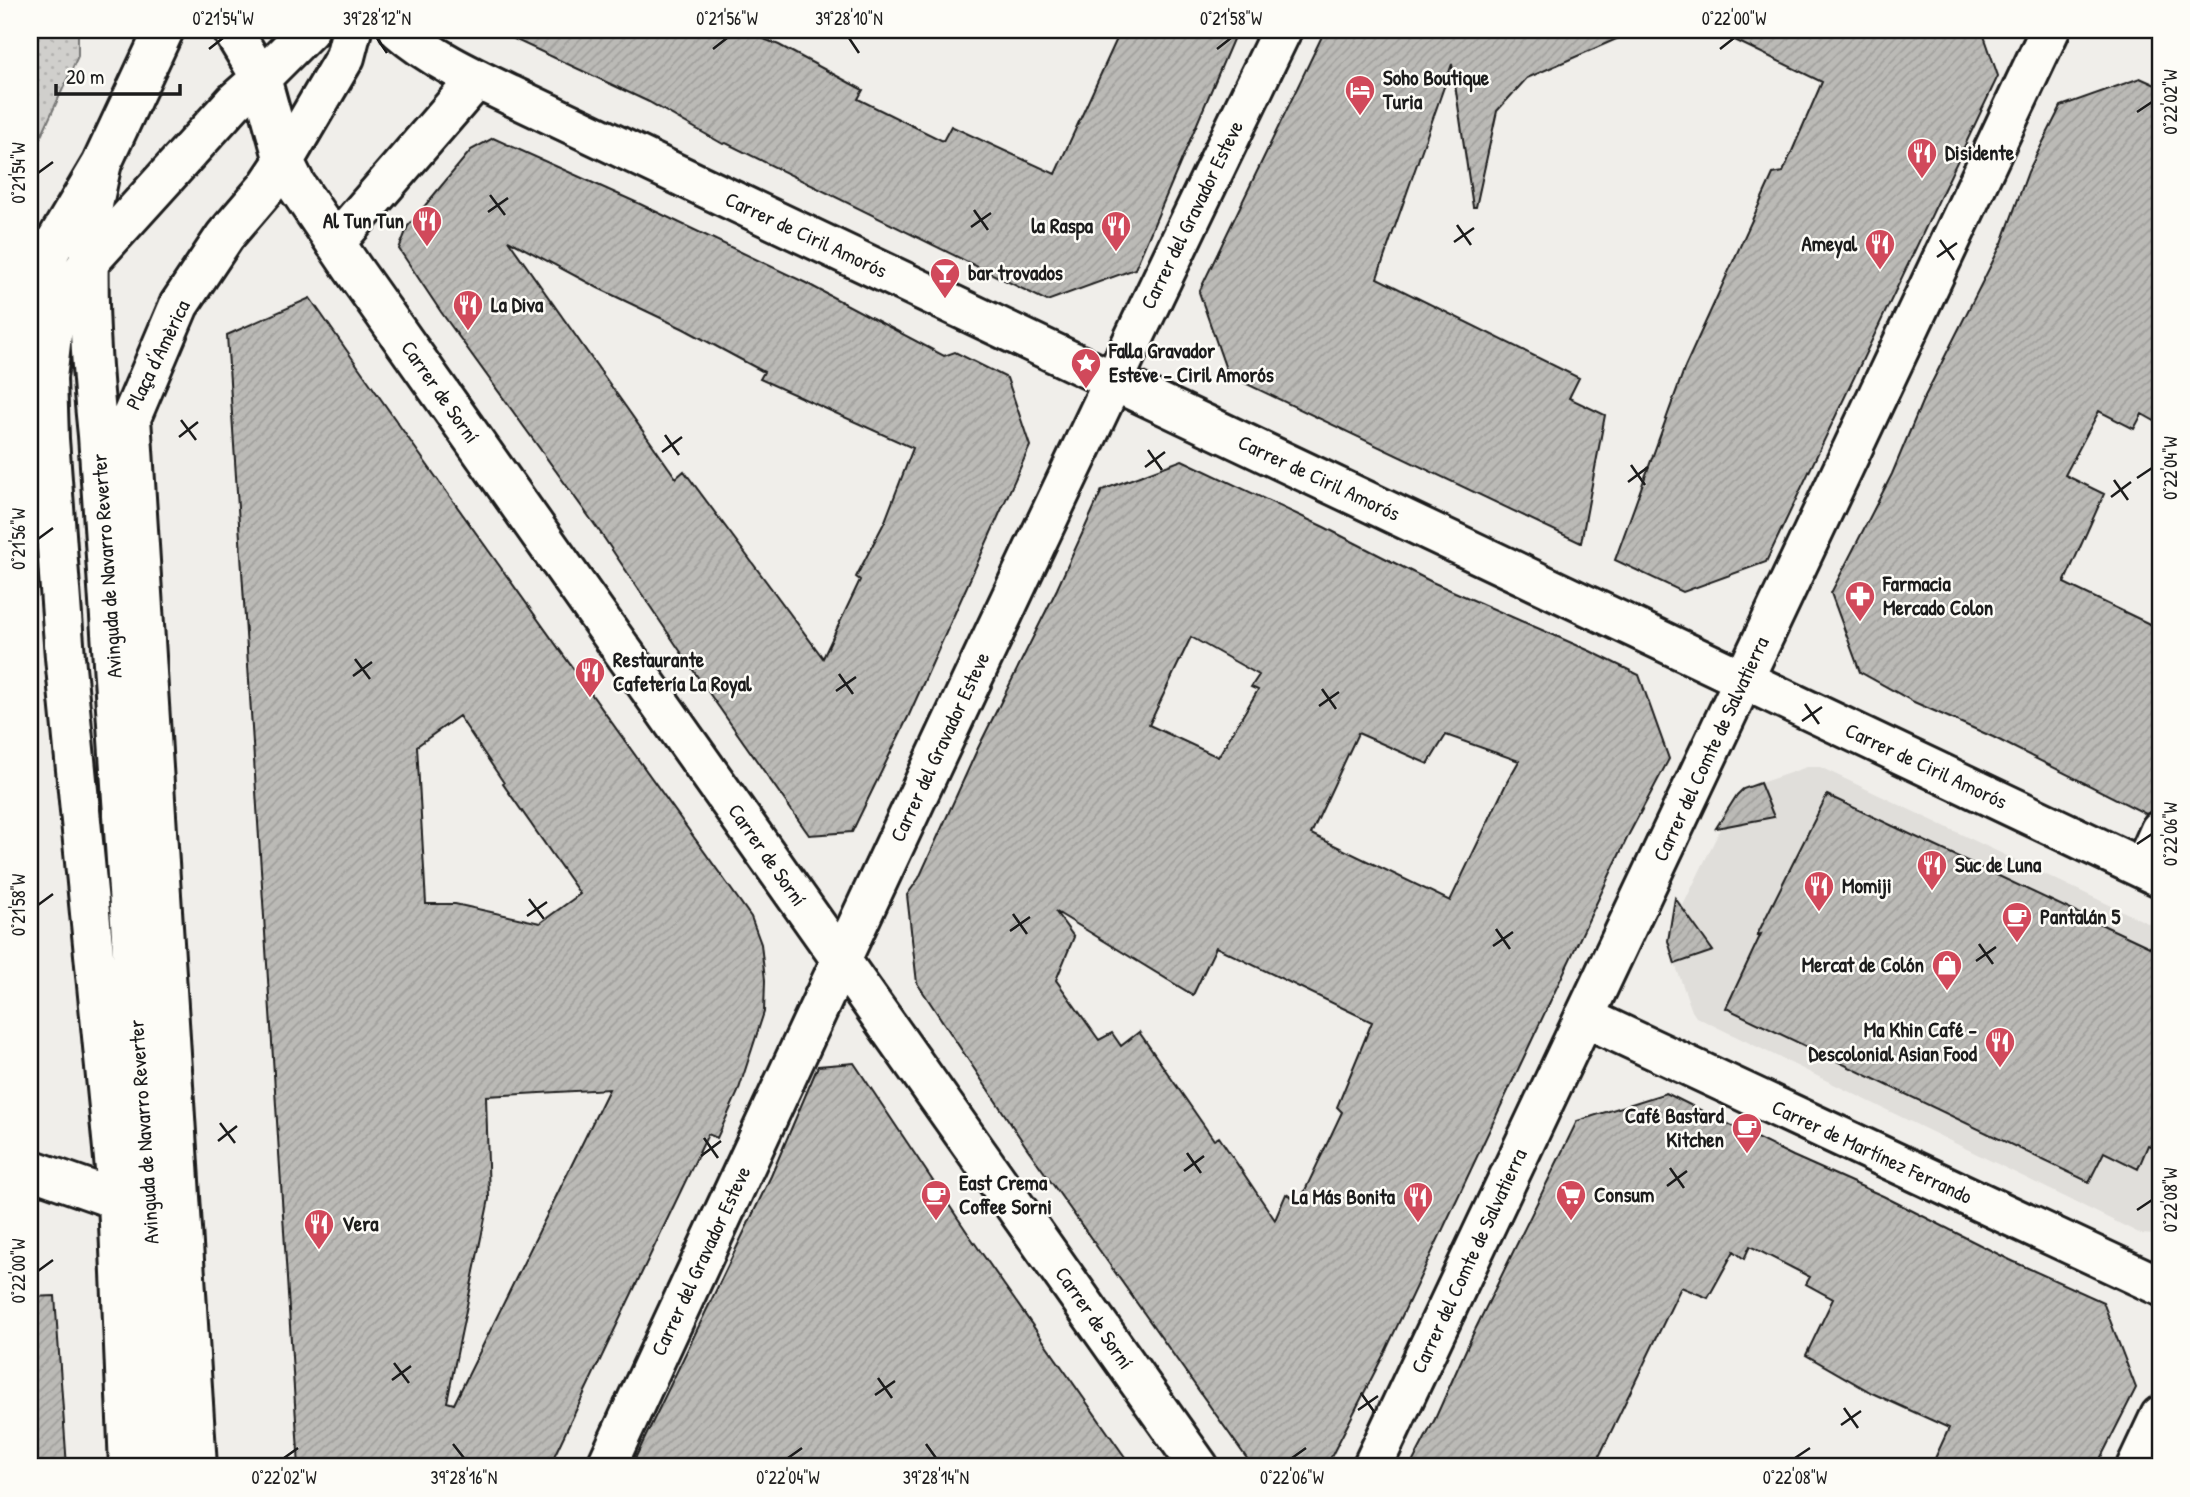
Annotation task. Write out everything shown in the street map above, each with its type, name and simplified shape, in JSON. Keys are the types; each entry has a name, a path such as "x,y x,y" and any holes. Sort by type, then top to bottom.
{"street":[{"path":"34,345 42,296 164,30"},
{"path":"232,30 261,78 284,161 296,186 335,243 477,79 414,43 399,30"},
{"path":"42,296 89,262 234,102 309,30"},
{"name":"Plaça d'Amèrica","path":"34,345 111,396 131,418 179,305 225,236 284,161 345,57 352,30"},
{"name":"Carrer del Gravador Esteve","path":"606,1467 1112,380 1282,30"},
{"name":"Carrer del Comte de Salvatierra","path":"1372,1467 2050,30"},
{"name":"Carrer de Ciril Amorós","path":"477,79 2151,873"},
{"name":"Avinguda de Navarro Reverter","path":"101,165 90,222 93,383 166,1467"},
{"name":"Carrer de Sorní","path":"335,243 1199,1467"},
{"name":"Avinguda de Navarro Reverter","path":"34,345 47,378 48,439 65,657 118,1200 129,1467"},
{"name":"Avinguda de Navarro Reverter","path":"131,418 197,1467"},
{"path":"30,622 38,626 65,657"},
{"path":"2151,873 2160,830"},
{"name":"Carrer de Martínez Ferrando","path":"1584,1017 2160,1286"},
{"path":"30,1169 118,1200"},
{"path":"2136,1467 2160,1416"}],"shaded area":[{"path":"30,30 78,30 78,56 30,160"},
{"name":"Mercat de Colón","path":"1807,767 1820,767 2160,929 2160,1233 2141,1234 1696,1017 1669,947 1670,932 1737,795 1743,789"}],"building":[{"path":"495,30 741,30 779,45 863,90 858,99 943,141 951,126 1055,174 1121,30 1237,30 1135,269 1047,301 726,143 723,144 649,102"},
{"path":"1325,30 1637,30 1527,78 1497,111 1476,207 1473,207 1452,64 1377,278 1579,378 1569,398 1605,415 1581,543 1228,375 1199,292"},
{"path":"1714,30 1982,30 1998,76 1766,562 1683,592 1615,560 1685,367 1773,174 1783,172 1822,82"},
{"path":"2140,78 2160,87 2160,424 2142,414 2134,429 2099,411 2065,475 2104,494 2064,583 2160,629 2160,809 2146,814 1993,737 1914,702 1860,672 1831,593 1892,474 1922,402 2002,243 2028,172 2061,106"},
{"path":"493,138 806,283 944,356 955,352 1007,378 1030,446 909,715 852,832 809,835 600,532 441,312 399,249 408,226 471,150","holes":["508,240 598,288 684,329 764,372 760,379 913,448 885,521 856,577 860,580 823,658 684,471 676,478"]},
{"path":"310,298 751,917 761,944 765,980 764,1012 738,1092 717,1138 708,1134 549,1467 299,1467 227,335","holes":["459,716 580,894 540,923 455,904 426,904 417,746","609,1089 454,1404 447,1402 489,1199 486,1096"]},
{"path":"1182,460 1432,582 1590,651 1639,675 1669,759 1629,834 1385,1352 1326,1467 1253,1467 1027,1148 917,983 907,895 919,878 1102,490","holes":["1191,637 1259,675 1251,687 1258,690 1218,757 1149,725","1358,733 1428,764 1446,735 1519,761 1450,901 1311,834","1055,911 1193,995 1216,947 1372,1022 1337,1107 1342,1112 1300,1201 1286,1194 1275,1220 1219,1137 1214,1140 1139,1032 1121,1046 1112,1033 1099,1040 1056,980 1074,937"]},
{"path":"1760,783 1774,817 1716,828 1737,795 1743,789"},
{"name":"Mercat de Colón","path":"1827,795 2160,952 2158,1149 2148,1145 2138,1169 2104,1152 2089,1182 1726,1008 1761,934 1757,935"},
{"path":"1675,898 1713,951 1675,964 1668,941"},
{"path":"854,1063 969,1235 1132,1467 631,1467 771,1176 818,1066"},
{"path":"1666,1093 1793,1156 1883,1196 2010,1260 2103,1302 2136,1388 2096,1467 1931,1467 1949,1428 1872,1393 1806,1355 1833,1299 1806,1284 1810,1277 1750,1246 1744,1259 1734,1251 1708,1298 1681,1287 1594,1467 1410,1467 1577,1121"},
{"path":"55,1296 67,1467 30,1467 30,1297"}],"place":[{"name":"Soho Boutique Turia","path":"1360,117"},
{"name":"Disidente","path":"1922,180"},
{"name":"Al Tun Tun","path":"427,248"},
{"name":"la Raspa","path":"1116,253"},
{"name":"Ameyal","path":"1880,271"},
{"name":"bar trovados","path":"945,300"},
{"name":"La Diva","path":"468,332"},
{"name":"Falla Gravador Esteve - Ciril Amorós","path":"1086,390"},
{"name":"Farmacia Mercado Colon","path":"1860,623"},
{"name":"Restaurante Cafetería La Royal","path":"590,699"},
{"name":"Suc de Luna","path":"1932,892"},
{"name":"Momiji","path":"1819,913"},
{"name":"Pantalán 5","path":"2017,944"},
{"name":"Mercat de Colón","path":"1947,992"},
{"name":"Ma Khin Café - Descolonial Asian Food","path":"2000,1069"},
{"name":"Café Bastard Kitchen","path":"1747,1155"},
{"name":"East Crema Coffee Sorni","path":"936,1222"},
{"name":"Consum","path":"1571,1222"},
{"name":"La Más Bonita","path":"1418,1224"},
{"name":"Vera","path":"319,1251"}]}
